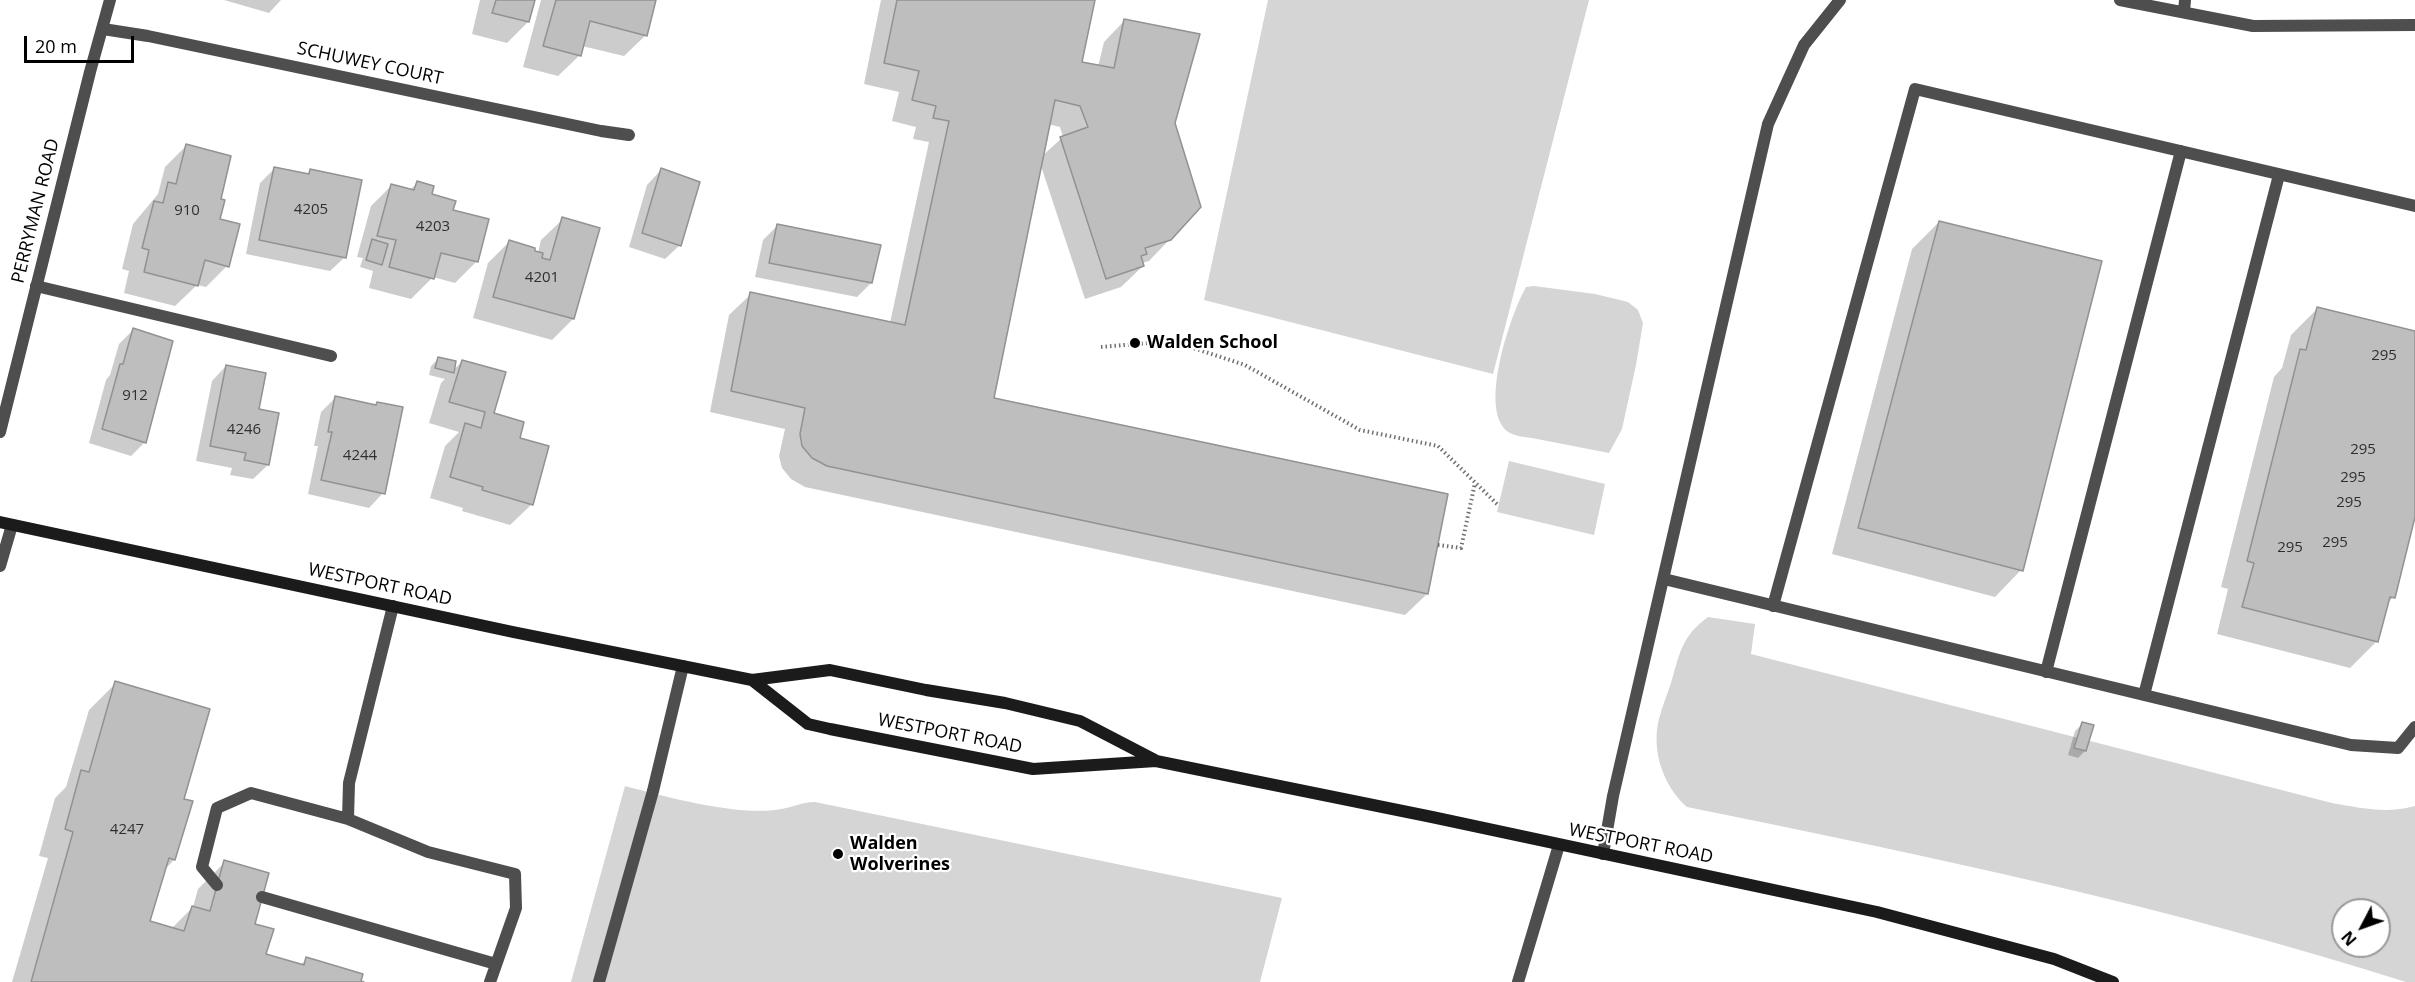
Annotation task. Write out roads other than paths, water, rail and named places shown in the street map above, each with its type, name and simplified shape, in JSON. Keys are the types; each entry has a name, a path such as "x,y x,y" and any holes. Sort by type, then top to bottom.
{"main road":[{"name":"WESTPORT ROAD","path":"6,523 752,680 830,670 926,690 1005,703 1080,721 1156,761"},
{"name":"WESTPORT ROAD","path":"752,680 808,724 830,729 1033,769 1156,761 1877,912 2055,959 2113,982"}],"street":[{"name":"PERRYMAN ROAD","path":"0,432 110,0"},
{"path":"1602,854 1613,796 1768,124 1804,45 1840,0"},
{"path":"2120,0 2185,6 2253,26 2415,25"},
{"name":"SCHUWEY COURT","path":"103,29 148,36 629,135"},
{"path":"1773,606 1915,89 2415,206"},
{"path":"2046,672 2181,152"},
{"path":"2144,695 2279,175"},
{"path":"36,286 331,356"},
{"path":"0,566 6,523"},
{"path":"1664,579 2351,745 2397,748 2415,727"},
{"path":"348,819 348,783 393,606"},
{"path":"599,982 653,791 683,666"},
{"path":"217,885 202,867 217,808 251,793 348,819 428,852 515,874 516,908 490,982"},
{"path":"1518,982 1559,845"},
{"path":"262,897 496,964"}],"place":[{"name":"Walden School","path":"1135,343"},
{"name":"Walden Wolverines","path":"838,854"}]}
